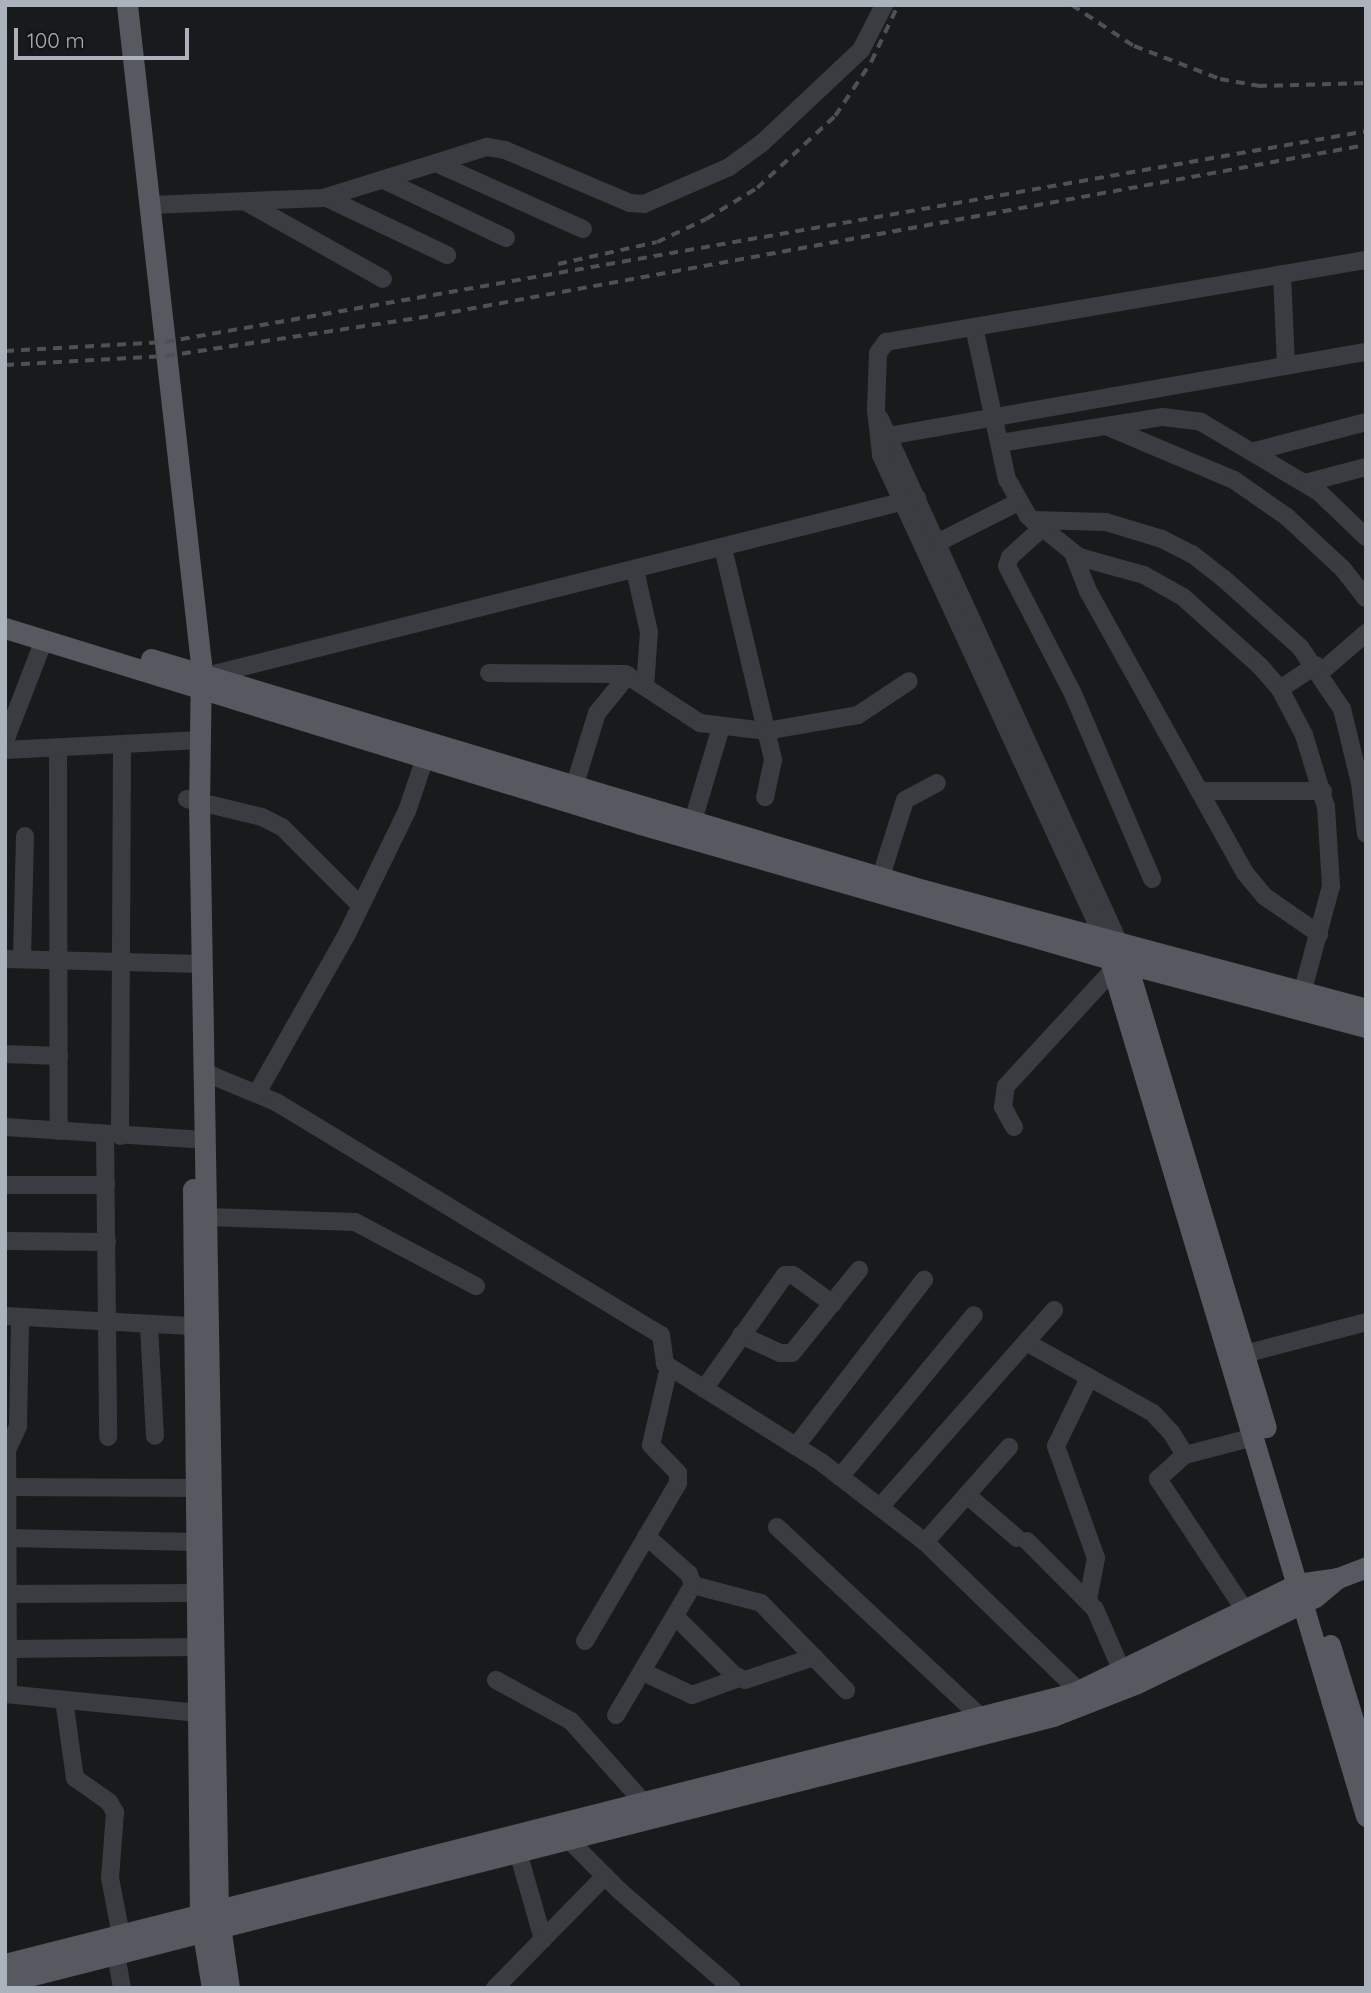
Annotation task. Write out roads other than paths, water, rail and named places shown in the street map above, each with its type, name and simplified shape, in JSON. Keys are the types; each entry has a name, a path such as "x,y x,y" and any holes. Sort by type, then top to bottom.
{"main road":[{"path":"127,5 173,404 199,675 193,800 191,1326 199,1713 212,1988"},
{"path":"5,613 438,756 1028,927 1115,955 1300,1001 1366,1009"},
{"path":"5,628 44,640 199,675"},
{"path":"193,800 205,1073 210,1921 229,1988"},
{"path":"1115,955 1306,1591 1366,1816"},
{"path":"1300,1001 1366,1027"},
{"path":"1237,1356 1254,1437 1279,1499"},
{"path":"5,1982 44,1972 118,1944 983,1725 1085,1696 1306,1591 1366,1567"},
{"path":"1306,1591 1366,1762"},
{"path":"1085,1696 1122,1671 1250,1618"},
{"path":"210,1921 518,1852 644,1803 865,1755"},
{"path":"5,1964 44,1972"}],"street":[{"path":"872,5 876,24"},
{"path":"150,205 327,198 436,163 496,148 630,203 644,204 744,157 848,65 876,24 884,5"},
{"path":"436,163 583,229"},
{"path":"384,180 506,238"},
{"path":"327,198 447,255"},
{"path":"245,201 383,279"},
{"path":"973,637 937,543 881,455 876,410 877,353 882,344 1366,260"},
{"path":"1282,274 1286,366"},
{"path":"974,327 1000,443 1018,502 1037,524 1073,553 1144,575 1171,588 1260,666 1280,689 1304,735 1323,792 1331,886 1300,1001"},
{"path":"888,436 1366,352"},
{"path":"876,410 910,500 1035,772 1115,955 1006,1086 1003,1107 1014,1128"},
{"path":"1000,443 1106,426 1184,418 1221,430 1305,482 1366,537"},
{"path":"1255,451 1366,422"},
{"path":"1106,426 1234,480 1287,517 1343,569 1366,598"},
{"path":"1305,482 1366,467"},
{"path":"199,675 635,570 910,500"},
{"path":"937,543 1018,502"},
{"path":"1152,880 1074,696 1007,566 1010,557 1037,524 1106,522 1192,554 1319,669 1342,709 1350,737 1366,834"},
{"path":"723,548 773,769 765,797"},
{"path":"1073,553 1088,591 1199,791 1257,889 1319,934"},
{"path":"635,570 649,632 645,685"},
{"path":"1280,689 1319,669 1366,633"},
{"path":"5,741 44,640"},
{"path":"489,673 628,675 691,719 721,727 766,731 858,715 909,681"},
{"path":"572,794 597,713 628,675"},
{"path":"690,830 721,727"},
{"path":"5,750 122,746 195,740"},
{"path":"108,1437 106,1185 113,1135 121,959 122,746"},
{"path":"58,749 58,1131"},
{"path":"257,1093 438,756"},
{"path":"878,883 905,800 937,783"},
{"path":"1199,791 1323,792"},
{"path":"193,800 262,817 282,827 360,905"},
{"path":"25,836 14,958 121,959 191,964"},
{"path":"5,1054 58,1056"},
{"path":"205,1073 257,1093 661,1335 665,1343 663,1361 669,1367 796,1446 925,1542 1085,1696"},
{"path":"5,1127 193,1139"},
{"path":"5,1185 106,1185"},
{"path":"207,1217 355,1222 476,1286"},
{"path":"5,1241 107,1242"},
{"path":"741,1335 780,1353 792,1353 859,1270"},
{"path":"704,1389 785,1275 793,1275 833,1304"},
{"path":"796,1446 924,1280"},
{"path":"880,1507 1054,1310"},
{"path":"841,1477 974,1315"},
{"path":"191,1326 149,1326 13,1316 18,1426 8,1444 7,1694 199,1713"},
{"path":"1237,1356 1366,1322"},
{"path":"149,1326 155,1436"},
{"path":"1026,1342 1160,1419 1185,1455"},
{"path":"585,1641 679,1477 651,1445 669,1367"},
{"path":"1088,1600 1096,1558 1056,1446 1089,1378"},
{"path":"1250,1618 1158,1485 1161,1473 1185,1455 1254,1437"},
{"path":"925,1542 1009,1447"},
{"path":"7,1487 195,1488"},
{"path":"967,1494 1088,1600 1122,1671"},
{"path":"777,1527 983,1725"},
{"path":"616,1716 677,1617 693,1585 690,1574 646,1536"},
{"path":"8,1538 196,1542"},
{"path":"693,1585 757,1600 846,1690"},
{"path":"8,1594 196,1593"},
{"path":"677,1617 739,1678"},
{"path":"7,1646 198,1647"},
{"path":"643,1672 692,1695 739,1678 750,1680 814,1657"},
{"path":"496,1680 571,1721 644,1803"},
{"path":"64,1700 75,1778 109,1802 115,1812 110,1878 122,1988"},
{"path":"565,1832 605,1876 732,1988"},
{"path":"518,1852 543,1939"},
{"path":"495,1988 605,1876"}],"railway":[{"path":"558,264 657,242 706,219 757,188 835,116 871,62 898,5"},
{"path":"1072,5 1134,46 1220,79 1258,86 1366,83"},
{"path":"5,351 165,342 1366,131"},
{"path":"5,365 166,356 436,315 1366,145"}]}
